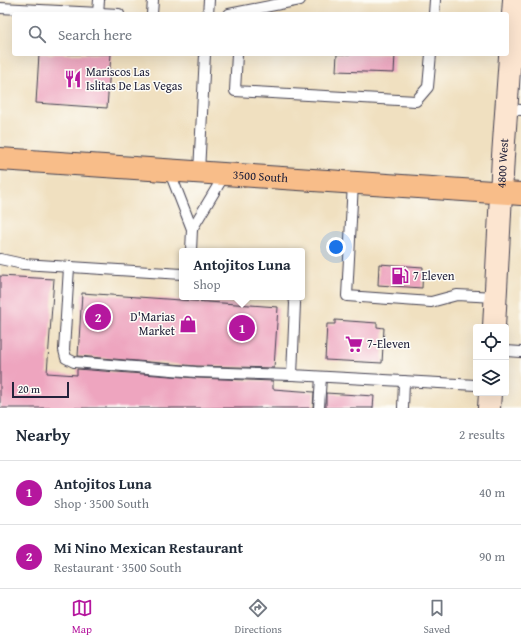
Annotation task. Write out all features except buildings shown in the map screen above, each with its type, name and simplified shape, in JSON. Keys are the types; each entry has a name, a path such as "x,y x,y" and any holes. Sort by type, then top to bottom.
{"main road":[{"name":"4800 West","path":"494,324 496,297 511,194 516,12"},
{"name":"3500 South","path":"0,159 511,194"},
{"path":"489,408 490,396"}],"lane":[{"path":"98,0 98,12"},
{"path":"152,12 153,0"},
{"path":"208,12 209,0"},
{"path":"239,12 264,4 300,0"},
{"path":"434,0 434,12"},
{"path":"0,8 42,5 91,12"},
{"path":"199,172 206,56"},
{"path":"237,56 235,91 416,101 428,87 431,56"},
{"path":"169,170 192,229 191,248"},
{"path":"192,229 225,174"},
{"path":"353,183 347,296 431,302 457,295 496,297"},
{"path":"0,259 23,264 179,274"},
{"path":"69,267 64,350 66,358 74,362 196,372 292,375 473,385"},
{"path":"292,375 294,300"},
{"path":"509,351 521,352"},
{"path":"319,408 321,377"},
{"path":"403,408 404,381"}],"place":[{"name":"Mariscos Las Islitas De Las Vegas","path":"73,79"},
{"name":"7 Eleven","path":"400,276"},
{"name":"Mi Nino Mexican Restaurant","path":"98,317"},
{"name":"D'Marias Market","path":"188,324"},
{"name":"Antojitos Luna","path":"242,328"},
{"name":"7-Eleven","path":"354,344"}]}
